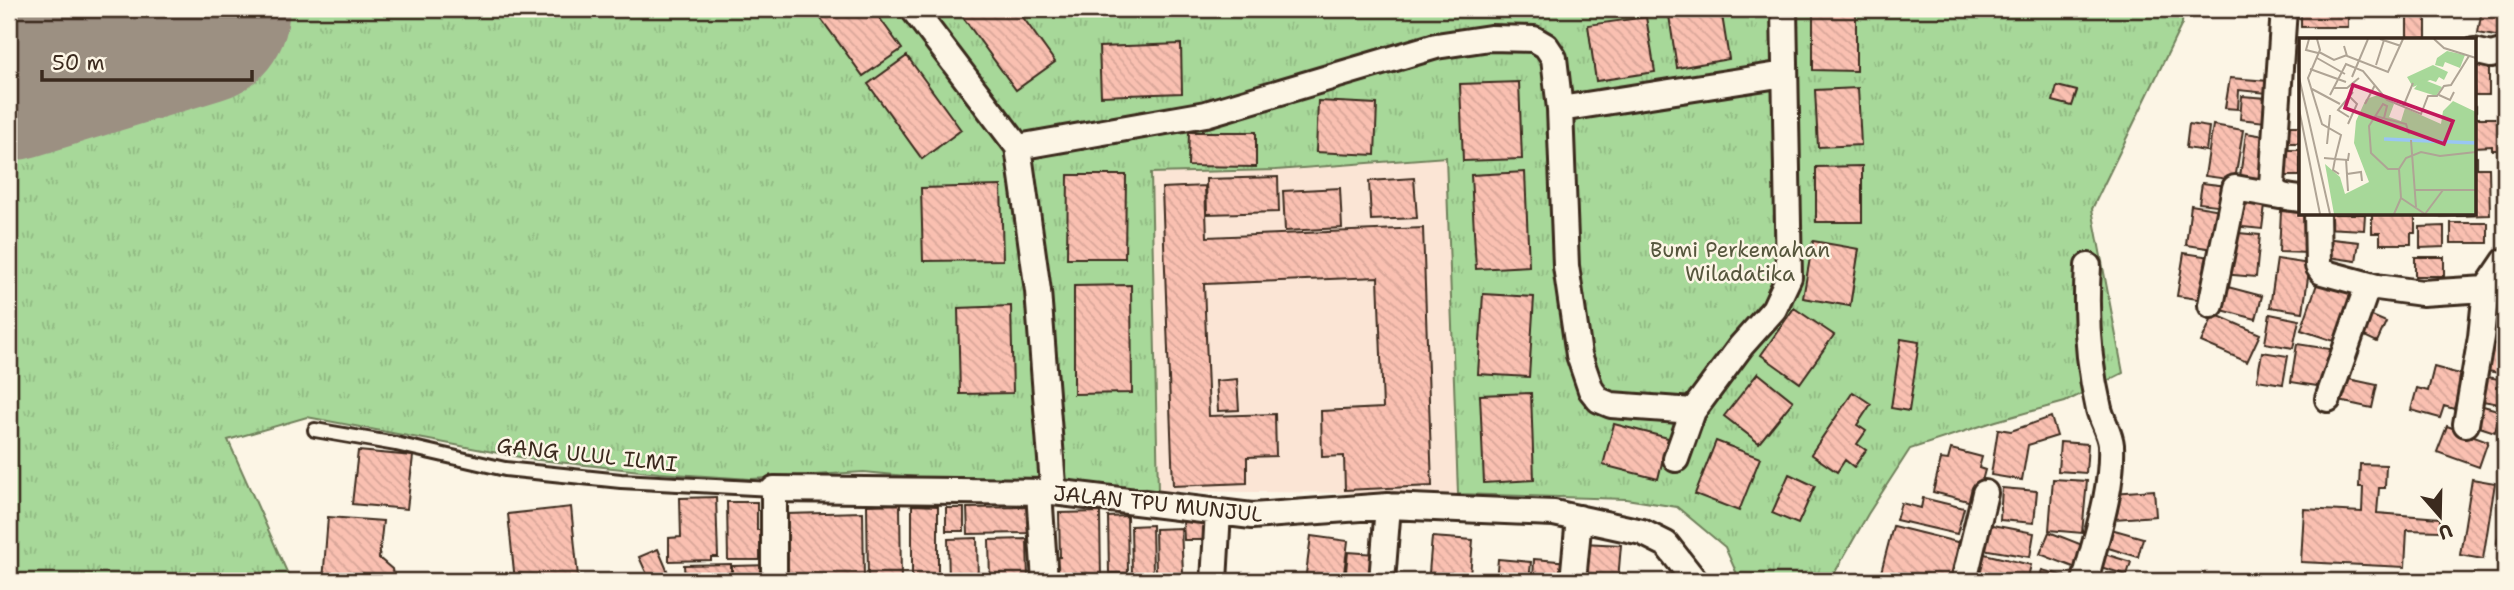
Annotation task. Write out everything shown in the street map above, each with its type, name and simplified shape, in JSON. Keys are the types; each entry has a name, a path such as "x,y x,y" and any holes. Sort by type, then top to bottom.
{"street":[{"path":"913,9 1018,147 1038,291 1046,489 1045,581"},
{"path":"1676,459 1693,411 1741,346 1774,309 1788,277 1784,9"},
{"path":"2284,9 2272,185 2275,192 2290,198"},
{"path":"1018,147 1206,114 1436,46 1490,38 1534,39 1546,46 1554,58 1560,109 1566,266 1579,355 1591,390 1599,400 1611,405 1693,411"},
{"path":"2476,51 2491,55 2505,51"},
{"path":"1560,109 1785,74"},
{"path":"2211,305 2235,188 2290,198"},
{"path":"2317,215 2318,266 2322,272 2368,285 2422,293 2486,289"},
{"path":"2466,424 2486,289 2505,261"},
{"path":"2085,581 2107,495 2111,442 2099,411 2089,344 2085,304 2088,266"},
{"path":"2329,399 2368,285"},
{"path":"774,489 774,581"},
{"name":"JALAN TPU MUNJUL","path":"774,489 1046,489 1252,516 1388,506 1555,513 1642,532 1666,544 1685,575"},
{"path":"1964,581 1985,492"},
{"path":"1382,581 1388,506"},
{"path":"1214,581 1218,512"},
{"path":"1573,581 1579,518"}],"lane":[{"name":"GANG ULUL ILMI","path":"315,430 396,444 505,469 621,481 774,489"}],"shaded area":[{"path":"1446,157 1458,494 1158,491 1151,173 1276,170"}],"green space":[{"name":"Bumi Perkemahan Wiladatika","path":"9,9 2183,9 2182,24 2092,209 2123,373 2065,402 1910,449 1868,514 1830,581 1740,581 1725,547 1677,507 1626,499 1458,494 1446,157 1276,170 1151,173 1158,491 1053,490 864,472 751,479 659,473 530,459 307,417 228,440 291,581 9,581"}],"building":[{"path":"814,9 873,9 902,49 863,76"},
{"path":"972,9 1017,9 1055,62 1016,90 962,16"},
{"path":"1668,9 1721,9 1729,59 1677,68"},
{"path":"2301,9 2348,9 2348,27 2301,27"},
{"path":"2482,9 2505,9 2505,26 2501,37 2478,33"},
{"path":"1813,13 1856,13 1856,71 1813,70"},
{"path":"2407,14 2426,14 2426,38 2407,38"},
{"path":"1646,17 1655,72 1596,81 1588,25"},
{"path":"1181,44 1182,93 1101,96 1099,47"},
{"path":"907,56 961,130 922,159 868,84"},
{"path":"2476,58 2489,58 2489,95 2476,95"},
{"path":"2230,78 2269,81 2267,93 2239,90 2238,109 2225,108"},
{"path":"1519,82 1522,159 1463,161 1460,84"},
{"path":"2057,86 2077,91 2072,106 2053,101"},
{"path":"1858,88 1861,145 1818,147 1815,90"},
{"path":"2242,96 2267,98 2265,122 2240,119"},
{"path":"1318,101 1377,104 1375,155 1316,152"},
{"path":"2476,118 2504,118 2505,150 2492,150 2492,146 2476,147"},
{"path":"2189,124 2209,127 2206,151 2186,148"},
{"path":"2213,125 2243,130 2235,180 2205,176"},
{"path":"2289,126 2299,126 2299,143 2289,143"},
{"path":"1189,132 1256,132 1256,167 1188,166"},
{"path":"2246,133 2271,137 2264,181 2240,177"},
{"path":"2283,150 2299,150 2299,176 2282,176"},
{"path":"2476,157 2477,168 2489,168 2490,215 2424,217 2476,215"},
{"path":"1862,166 1862,222 1816,222 1816,167"},
{"path":"1525,172 1529,266 1476,269 1471,175"},
{"path":"1068,175 1126,175 1125,258 1067,258"},
{"path":"1278,177 1279,212 1207,214 1206,179"},
{"path":"1414,178 1417,218 1371,220 1369,181"},
{"path":"2202,183 2227,186 2225,206 2199,203"},
{"path":"1001,186 1003,260 923,261 921,188"},
{"path":"1205,186 1207,237 1423,228 1432,486 1345,490 1344,456 1322,457 1321,411 1383,408 1378,277 1204,284 1209,416 1275,414 1276,456 1247,457 1247,483 1173,486 1162,188"},
{"path":"1340,188 1342,228 1285,231 1283,191"},
{"path":"2235,202 2265,205 2262,229 2233,226"},
{"path":"2191,205 2221,210 2215,249 2186,245"},
{"path":"2281,211 2310,215 2309,253 2279,252"},
{"path":"2325,215 2365,215 2364,230 2324,228"},
{"path":"2372,215 2415,215 2415,233 2411,233 2411,244 2380,244 2380,233 2372,233"},
{"path":"2451,223 2488,223 2488,243 2451,243"},
{"path":"2444,226 2444,247 2420,248 2420,227"},
{"path":"2227,232 2260,235 2256,277 2222,274"},
{"path":"2323,238 2359,242 2356,261 2321,256"},
{"path":"1813,241 1859,249 1850,306 1803,298"},
{"path":"2184,253 2211,257 2205,300 2177,296"},
{"path":"2415,257 2444,257 2444,276 2415,276"},
{"path":"2277,259 2310,264 2303,312 2270,307"},
{"path":"2318,281 2353,293 2337,342 2301,330"},
{"path":"1131,285 1132,393 1074,394 1074,286"},
{"path":"2502,285 2505,286 2505,334 2488,328"},
{"path":"2224,286 2262,296 2256,319 2218,309"},
{"path":"1483,294 1534,297 1529,377 1478,374"},
{"path":"1011,306 1013,393 960,394 958,308"},
{"path":"1794,308 1834,335 1800,383 1761,355"},
{"path":"2365,313 2386,322 2377,342 2356,332"},
{"path":"2214,314 2260,334 2247,362 2201,342"},
{"path":"2270,314 2299,320 2293,348 2265,343"},
{"path":"1901,339 1919,342 1909,411 1891,408"},
{"path":"2492,343 2505,346 2505,374 2487,371"},
{"path":"2297,344 2330,349 2324,387 2291,382"},
{"path":"2262,352 2288,356 2283,384 2257,380"},
{"path":"2434,367 2463,375 2454,409 2444,406 2440,418 2411,410 2417,388 2428,391"},
{"path":"1758,373 1793,401 1759,443 1724,416"},
{"path":"2481,376 2505,380 2505,405 2477,400"},
{"path":"2344,378 2377,385 2372,408 2339,401"},
{"path":"1237,379 1239,410 1218,411 1216,381"},
{"path":"1853,392 1871,404 1857,425 1866,431 1857,444 1866,450 1854,467 1845,460 1837,472 1811,454"},
{"path":"1531,393 1534,480 1484,483 1480,395"},
{"path":"2476,404 2501,411 2495,432 2470,424"},
{"path":"2051,417 2057,436 2028,445 2022,480 1991,475 1998,429 2011,431"},
{"path":"1614,424 1668,438 1658,479 1603,465"},
{"path":"2447,426 2488,441 2479,467 2437,452"},
{"path":"1716,441 1760,458 1739,511 1695,494"},
{"path":"2060,442 2088,444 2086,473 2058,471"},
{"path":"1951,449 1982,457 1979,468 1985,470 1976,503 1933,492 1941,459 1948,460"},
{"path":"358,451 413,456 407,509 352,504"},
{"path":"2360,464 2386,465 2385,488 2379,488 2377,513 2440,518 2440,531 2407,530 2405,567 2301,562 2304,509 2362,512"},
{"path":"1789,474 1815,486 1798,524 1772,513"},
{"path":"2053,479 2087,481 2082,533 2049,530"},
{"path":"2472,479 2495,483 2483,559 2460,555"},
{"path":"2002,488 2037,491 2034,523 2000,520"},
{"path":"2154,490 2156,516 2115,519 2113,493"},
{"path":"716,497 718,557 711,557 711,560 669,561 669,538 681,537 680,498"},
{"path":"1923,498 1964,508 1957,534 1896,520 1901,503 1921,508"},
{"path":"727,502 757,502 757,530 772,530 772,560 728,560"},
{"path":"900,504 901,581 868,581 867,505"},
{"path":"912,505 938,506 938,581 912,581"},
{"path":"571,507 578,577 515,581 508,514"},
{"path":"1031,507 1031,533 968,534 967,508"},
{"path":"946,508 964,508 964,531 946,531"},
{"path":"863,512 864,581 788,581 786,514"},
{"path":"1100,512 1101,581 1051,581 1048,558 1060,557 1059,513"},
{"path":"1127,516 1128,573 1109,573 1108,517"},
{"path":"328,517 383,521 379,558 392,569 394,581 323,581"},
{"path":"1205,520 1205,540 1184,540 1183,521"},
{"path":"2501,523 2505,523 2505,544 2497,543"},
{"path":"1987,524 2034,533 2030,557 1982,549"},
{"path":"1152,525 1153,574 1132,575 1131,526"},
{"path":"1893,526 1965,544 1955,581 1879,580"},
{"path":"1181,528 1183,573 1156,574 1155,529"},
{"path":"2111,529 2143,538 2138,557 2105,547"},
{"path":"2049,532 2085,546 2076,568 2040,554"},
{"path":"1311,536 1348,541 1343,581 1305,581"},
{"path":"1432,537 1473,540 1470,576 1429,573"},
{"path":"977,538 978,581 949,581 948,539"},
{"path":"1027,539 1028,581 990,581 989,540"},
{"path":"1583,543 1621,545 1618,580 1581,577"},
{"path":"658,549 669,575 650,581 639,557"},
{"path":"1348,552 1376,554 1373,581 1345,581"},
{"path":"1976,552 2031,565 2027,581 1969,581"},
{"path":"2101,553 2131,562 2127,575 2097,566"},
{"path":"1498,559 1531,562 1529,581 1496,581"},
{"path":"1534,559 1570,562 1569,581 1533,581"},
{"path":"731,564 731,581 685,581 684,565"},
{"path":"772,565 772,581 732,581 732,566"},
{"path":"2042,570 2071,578 2070,581 2038,581"},
{"path":"1625,575 1657,577 1657,581 1625,581"},
{"path":"1197,576 1197,581 1156,581 1156,577"}],"runway":[{"path":"9,66 195,9"}]}
